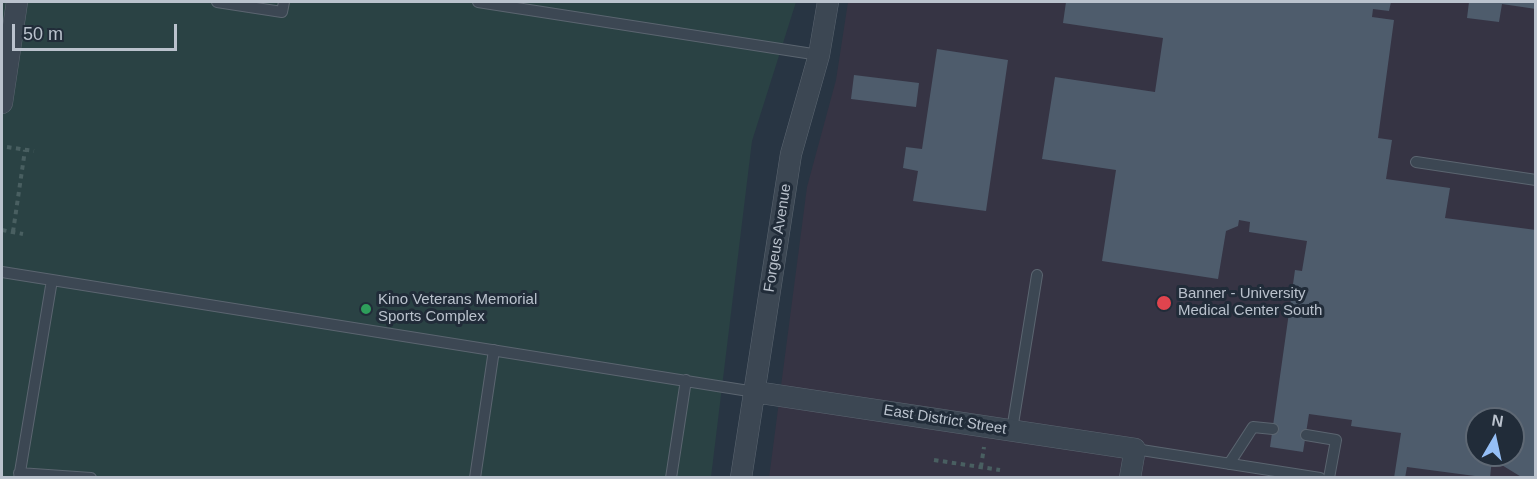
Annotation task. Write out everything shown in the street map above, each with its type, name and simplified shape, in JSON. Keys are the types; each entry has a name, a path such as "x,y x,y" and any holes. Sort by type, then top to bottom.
{"street":[{"path":"2,103 17,2"},
{"name":"Forgeus Avenue","path":"741,477 791,154 819,56 828,2"},
{"name":"East District Street","path":"755,392 1135,449"},
{"path":"1130,477 1135,449"}],"lane":[{"path":"217,2 282,12 284,2"},
{"path":"478,2 819,56"},
{"path":"1416,162 1536,180"},
{"path":"2,272 755,392"},
{"path":"1012,430 1037,275"},
{"path":"52,280 19,475 91,477"},
{"path":"475,477 494,350"},
{"path":"671,477 686,380"},
{"path":"1229,464 1252,427 1273,429"},
{"path":"1306,435 1336,440 1329,477"},
{"path":"1135,449 1320,477"}],"path":[{"path":"7,147 34,151"},
{"path":"13,232 25,150"},
{"path":"2,230 23,234"},
{"path":"934,460 1000,470"}],"shaded area":[{"name":"Banner - University Medical Center South","path":"848,2 1535,2 1535,477 769,478 807,187 836,80"}],"green space":[{"name":"Kino Veterans Memorial Sports Complex","path":"2,2 796,2 752,141 711,477 2,477"}],"building":[{"path":"1066,2 1391,2 1389,11 1373,9 1372,17 1394,20 1378,138 1392,140 1386,179 1450,188 1445,218 1536,230 1536,478 1523,478 1505,467 1525,467 1525,407 1465,407 1465,467 1491,467 1490,478 1407,467 1405,478 1394,478 1401,433 1351,426 1352,420 1309,414 1303,452 1270,447 1295,270 1302,271 1307,241 1249,232 1250,222 1239,220 1238,226 1226,231 1218,279 1102,261 1116,170 1042,159 1055,77 1155,92 1163,38 1063,23"},
{"path":"1469,2 1536,2 1536,9 1502,4 1499,22 1467,18"},
{"path":"937,49 1008,60 986,211 913,201 918,171 903,168 906,147 922,149"},
{"path":"854,75 919,83 916,107 851,99"}],"place":[{"name":"Banner - University Medical Center South","path":"1164,303"},
{"name":"Kino Veterans Memorial Sports Complex","path":"366,309"}]}
